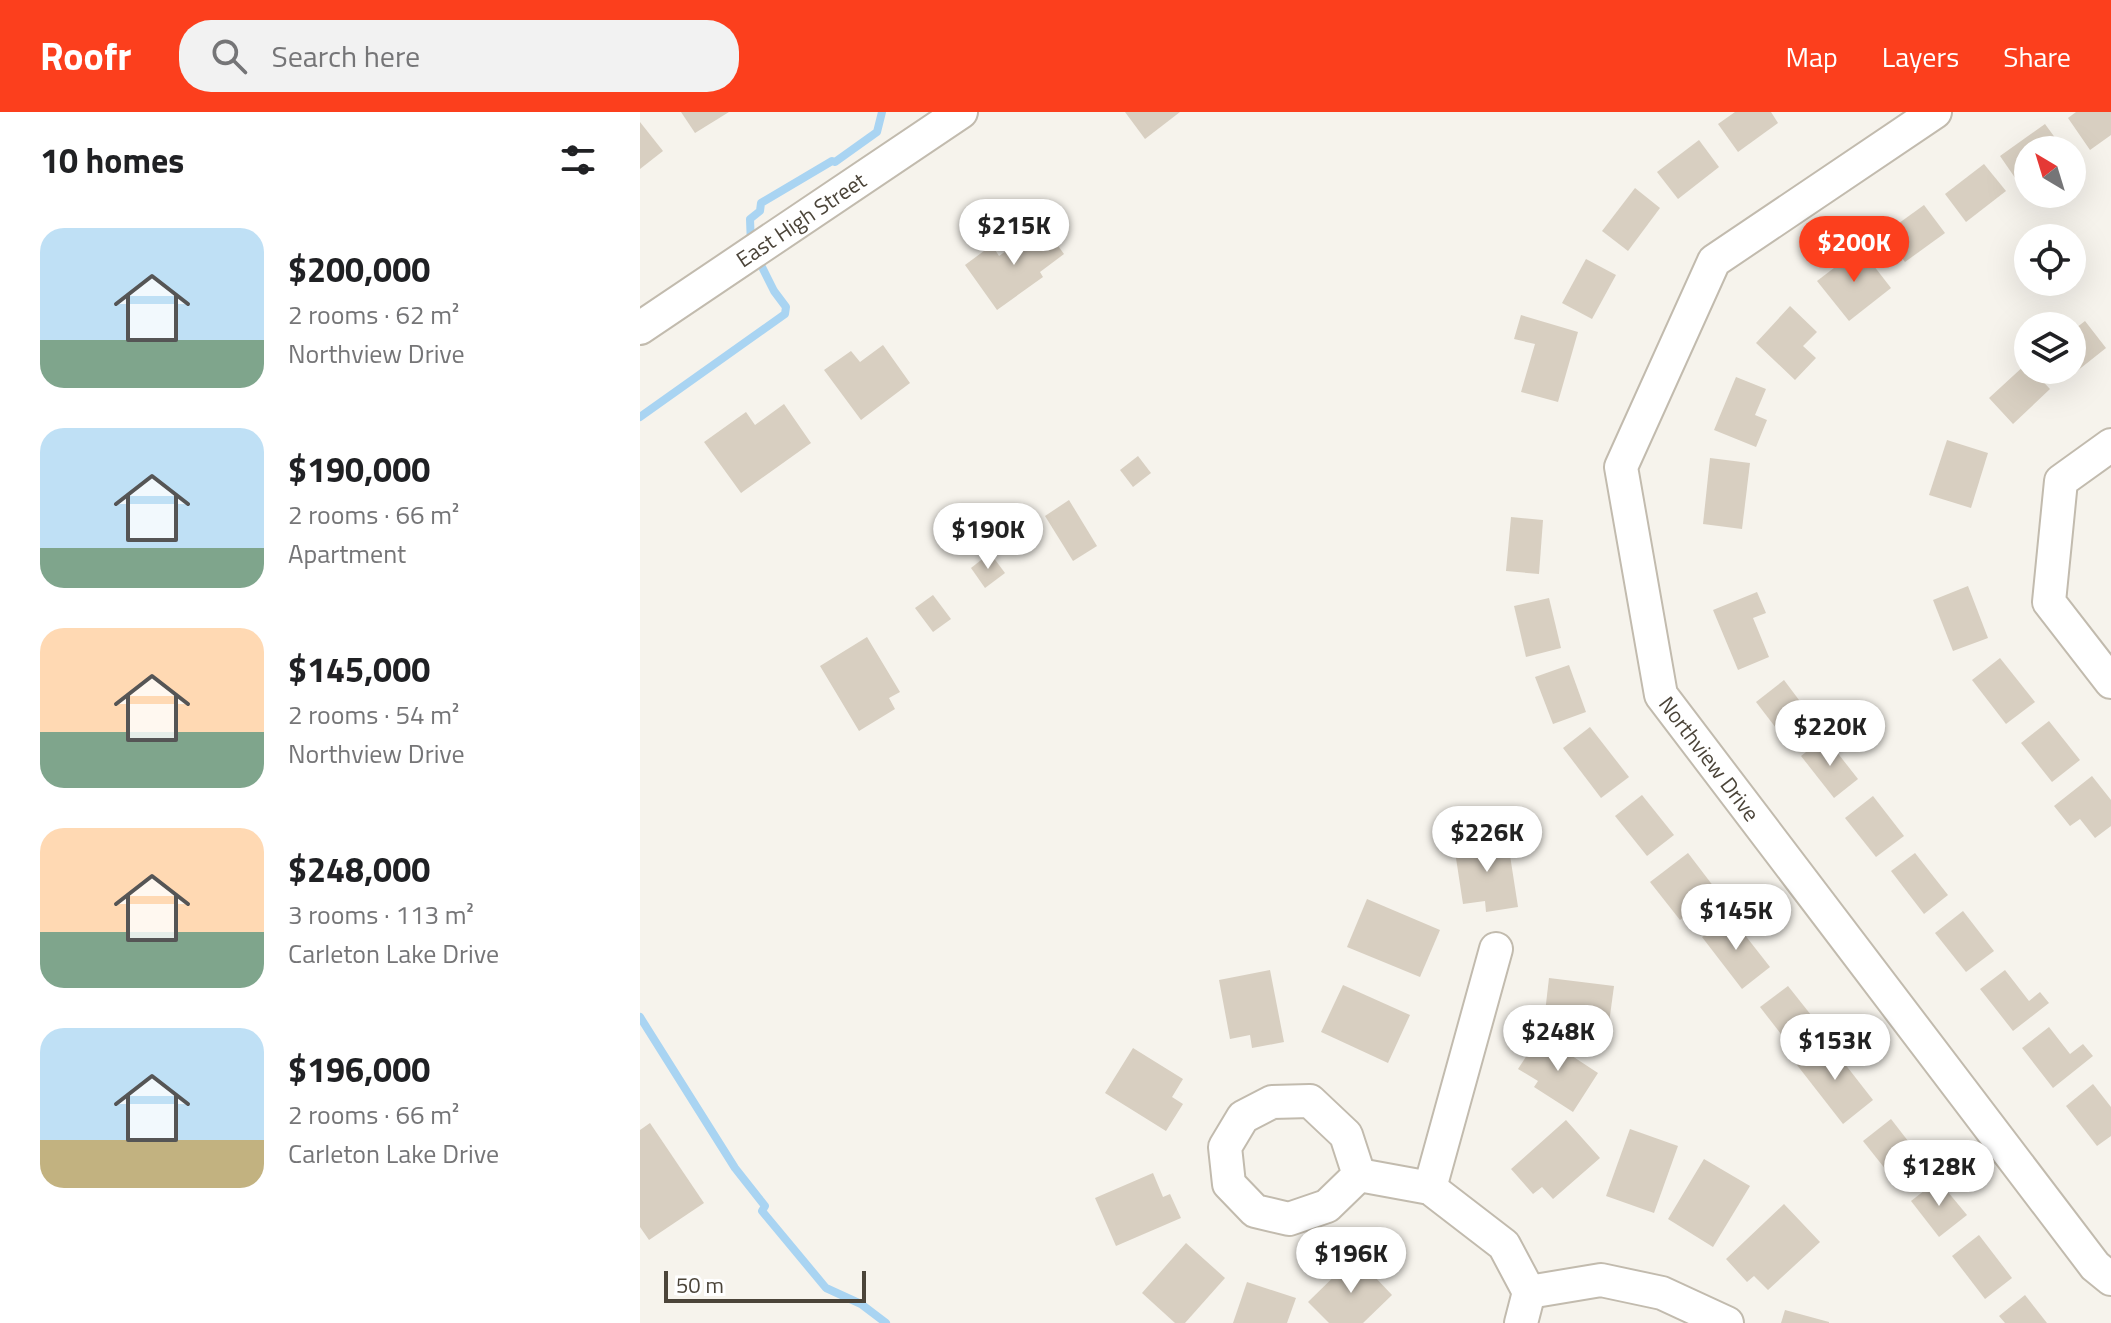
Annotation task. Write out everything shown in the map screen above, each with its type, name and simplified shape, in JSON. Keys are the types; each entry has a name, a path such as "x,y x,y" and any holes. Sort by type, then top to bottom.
{"street":[{"name":"East High Street","path":"640,328 961,112"},
{"name":"Northview Drive","path":"1935,112 1714,261 1621,467 1661,695 2095,1266 2111,1279"},
{"path":"2111,445 2061,481 2049,602 2111,682"},
{"path":"1430,1188 1496,949"},
{"path":"1359,1175 1430,1188 1504,1245 1529,1292 1521,1323"},
{"path":"1529,1292 1601,1280 1662,1293 1727,1323"}],"building":[{"path":"681,112 729,112 695,133"},
{"path":"1125,112 1180,112 1145,139"},
{"path":"1735,112 1771,112 1778,123 1738,152 1718,124"},
{"path":"2076,112 2111,112 2111,135 2090,150 2086,136 2080,136 2068,118"},
{"path":"640,122 663,151 640,169"},
{"path":"2045,124 2054,136 2028,136"},
{"path":"1699,140 1719,167 1678,199 1657,172"},
{"path":"2014,146 2014,176 2000,156"},
{"path":"1984,164 2006,191 1966,222 1945,194"},
{"path":"1635,188 1660,208 1628,251 1602,231"},
{"path":"1924,205 1945,233 1905,262 1884,234"},
{"path":"1043,225 1064,254 1040,272 1043,277 997,310 965,265 992,245 999,256"},
{"path":"1860,248 1891,288 1849,321 1817,281"},
{"path":"1586,259 1616,275 1592,319 1562,303"},
{"path":"1790,306 1817,332 1803,346 1816,358 1795,380 1756,343"},
{"path":"1521,315 1578,332 1558,402 1521,392 1535,344 1514,339"},
{"path":"2086,322 2106,348 2086,364"},
{"path":"883,345 910,383 861,420 824,370 851,351 860,362"},
{"path":"2014,375 2014,384 2045,384 2050,389 2013,424 1989,398"},
{"path":"1736,377 1766,389 1755,415 1767,420 1756,447 1714,430"},
{"path":"784,404 811,443 741,493 704,442 746,412 755,425"},
{"path":"1947,440 1988,453 1971,508 1929,495"},
{"path":"1138,456 1151,473 1133,487 1120,470"},
{"path":"1710,458 1750,463 1742,529 1703,524"},
{"path":"1069,500 1097,546 1073,561 1045,516"},
{"path":"1511,517 1543,520 1539,574 1506,571"},
{"path":"990,553 1005,573 985,588 971,568"},
{"path":"1968,586 1988,638 1953,651 1933,600"},
{"path":"1757,592 1766,613 1753,618 1769,657 1738,670 1713,610"},
{"path":"933,595 951,619 933,632 915,608"},
{"path":"1549,598 1561,648 1526,657 1514,606"},
{"path":"867,637 900,692 889,698 895,709 859,731 820,666"},
{"path":"2000,658 2035,702 2006,724 1972,680"},
{"path":"1569,665 1586,712 1553,724 1535,677"},
{"path":"1784,680 1814,720 1786,741 1756,702"},
{"path":"2049,721 2080,760 2052,782 2021,743"},
{"path":"1590,727 1629,777 1601,798 1563,748"},
{"path":"1825,737 1858,779 1834,798 1801,756"},
{"path":"2092,776 2111,800 2111,826 2095,838 2080,819 2070,826 2054,806"},
{"path":"1642,795 1674,835 1647,856 1615,816"},
{"path":"1873,796 1904,836 1876,857 1845,818"},
{"path":"1507,836 1518,907 1486,912 1485,901 1463,904 1454,845"},
{"path":"1688,853 1717,891 1680,920 1650,882"},
{"path":"1915,853 1948,895 1924,914 1891,871"},
{"path":"1367,899 1440,930 1420,977 1347,947"},
{"path":"1963,911 1994,951 1966,972 1935,933"},
{"path":"1730,916 1770,967 1742,989 1702,937"},
{"path":"1270,970 1284,1042 1252,1048 1250,1035 1230,1039 1219,980"},
{"path":"2005,970 2029,1001 2040,992 2049,1003 2013,1031 1980,989"},
{"path":"1549,978 1614,986 1607,1038 1543,1030"},
{"path":"1343,985 1410,1015 1388,1063 1321,1032"},
{"path":"1788,986 1819,1025 1791,1047 1760,1007"},
{"path":"2049,1027 2070,1054 2083,1044 2093,1056 2053,1088 2022,1048"},
{"path":"1540,1035 1598,1073 1573,1112 1534,1087 1538,1081 1518,1069"},
{"path":"1827,1041 1873,1100 1843,1124 1797,1065"},
{"path":"1133,1048 1183,1079 1172,1097 1183,1104 1166,1131 1105,1093"},
{"path":"2093,1084 2111,1107 2111,1136 2097,1146 2066,1106"},
{"path":"1891,1119 1922,1159 1894,1180 1863,1141"},
{"path":"1566,1120 1600,1158 1553,1199 1542,1187 1533,1194 1511,1169"},
{"path":"650,1123 704,1203 649,1240 640,1227 640,1130"},
{"path":"1630,1129 1678,1146 1654,1213 1606,1196"},
{"path":"1704,1159 1750,1186 1713,1247 1668,1219"},
{"path":"1153,1173 1163,1197 1170,1194 1181,1218 1116,1246 1095,1198"},
{"path":"1938,1180 1967,1215 1939,1237 1911,1201"},
{"path":"1784,1204 1820,1242 1768,1290 1754,1276 1747,1282 1726,1259"},
{"path":"1979,1235 2012,1278 1985,1299 1952,1256"},
{"path":"1186,1243 1225,1278 1185,1323 1175,1323 1142,1293"},
{"path":"1355,1256 1392,1295 1363,1323 1329,1323 1308,1302"},
{"path":"1247,1282 1296,1298 1287,1323 1233,1323"},
{"path":"2025,1295 2047,1323 2005,1323 1999,1316"},
{"path":"1785,1310 1829,1322 1829,1323 1781,1323"}],"waterway":[{"path":"751,245 750,219 760,211 761,203 835,162 877,132 882,112"},
{"path":"640,417 785,314 786,307 757,257"},
{"path":"640,1017 735,1168 765,1206 762,1211 826,1288 861,1304 886,1323"}]}
